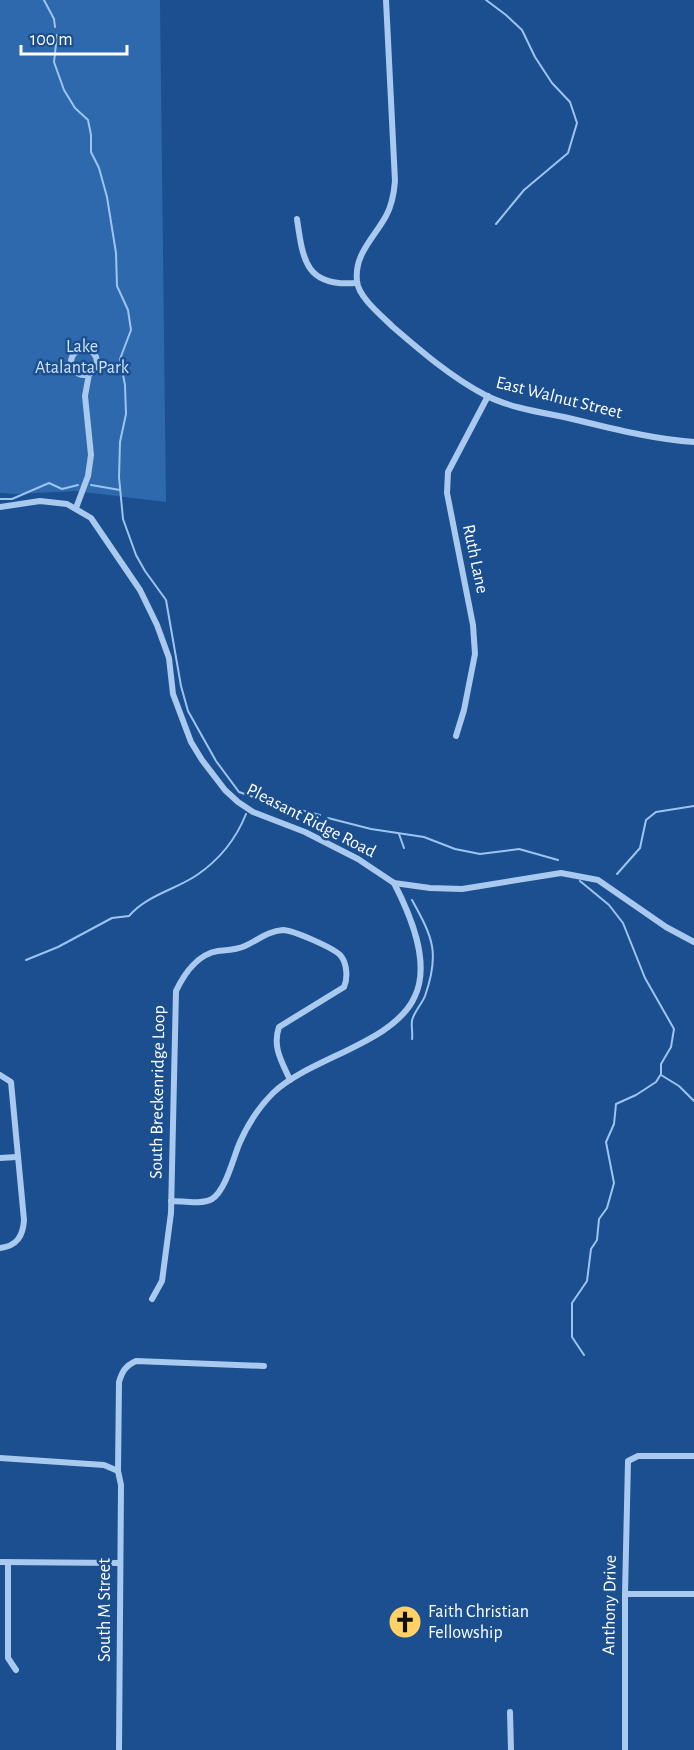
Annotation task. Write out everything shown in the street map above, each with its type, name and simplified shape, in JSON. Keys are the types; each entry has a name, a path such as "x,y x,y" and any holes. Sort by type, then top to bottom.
{"street":[{"path":"297,219 304,259 314,274 338,284 356,283 358,259 386,216 393,200 396,181 386,0"},
{"name":"East Walnut Street","path":"356,283 365,298 404,336 442,368 488,396 528,409 636,434 694,442"},
{"path":"0,507 40,501 67,504 76,508 88,476 91,455 85,396 89,374 95,368 95,356 85,349 77,351 70,362 73,370 80,375 89,374"},
{"name":"Ruth Lane","path":"456,736 464,710 475,654 473,625 447,493 448,472 488,396"},
{"name":"Pleasant Ridge Road","path":"76,508 91,518 140,590 157,625 169,658 173,694 182,720 202,760 225,790 238,802 254,812 305,832 358,859 394,883 430,888 462,889 561,873 584,876 598,880 666,927 694,942"},
{"path":"171,1200 206,1202 214,1198 226,1179 234,1156 251,1122 262,1104 275,1091 290,1080 382,1031 403,1014 415,997 421,961 419,948 412,923 394,883"},
{"name":"South Breckenridge Loop","path":"152,1299 162,1281 171,1200 176,991 184,975 196,963 215,951 245,946 260,936 282,930 296,932 340,955 345,964 347,980 344,987 279,1027 275,1039 276,1049 290,1080"},
{"path":"0,1075 11,1082 24,1220 22,1234 17,1242 0,1248"},
{"path":"0,1158 17,1157"},
{"name":"South M Street","path":"119,1750 121,1485 118,1471 118,1382 122,1371 136,1361 264,1366"},
{"name":"Anthony Drive","path":"625,1750 628,1461 638,1456 694,1456"},
{"path":"0,1458 104,1465 118,1471"},
{"path":"0,1562 120,1563"},
{"path":"8,1562 8,1658 16,1670"},
{"path":"625,1594 694,1594"},
{"path":"510,1712 511,1750"}],"green space":[{"name":"Lake Atalanta Park","path":"0,0 160,0 166,502 75,491 0,493"}],"waterway":[{"path":"44,0 54,19 55,27"},
{"path":"486,0 522,30 535,57 552,83 570,102 577,123 568,153 524,190 496,224"},
{"path":"57,35 54,62 64,90 75,108 88,120 91,152 99,168 107,197 116,253 117,286 128,310 131,330 120,359 125,385 126,414 120,442 119,477 123,519 136,555 166,600 181,686 188,711 216,761 239,792 320,815"},
{"path":"0,499 12,499 49,483 62,489 78,485"},
{"path":"91,485 120,490"},
{"path":"617,874 640,848 646,820 656,812 694,806"},
{"path":"26,960 58,947 112,918 129,916 144,903 197,875 213,863 226,848 246,814"},
{"path":"328,818 371,829 424,837 455,849 480,854 519,849 558,860"},
{"path":"399,834 404,848"},
{"path":"580,881 609,905 623,923 645,978 674,1029 671,1047 661,1064 661,1074 656,1082 616,1104 614,1124 606,1142 614,1183 607,1208 599,1219 597,1240 591,1249 587,1281 572,1303 572,1337 584,1355"},
{"path":"412,900 425,925 433,957 430,981 413,1018 412,1039"},
{"path":"661,1075 679,1086 694,1101"}],"place":[{"name":"Faith Christian Fellowship","path":"405,1622"}]}
